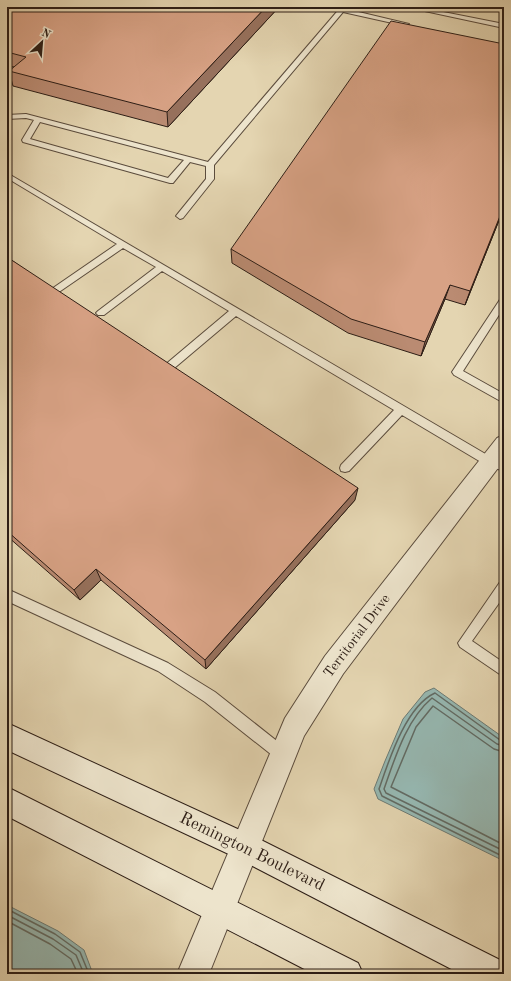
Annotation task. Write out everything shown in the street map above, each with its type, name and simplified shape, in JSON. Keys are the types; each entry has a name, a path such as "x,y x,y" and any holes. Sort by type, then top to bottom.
{"street":[{"name":"Territorial Drive","path":"193,974 294,727 334,665 499,458"},
{"name":"Remington Boulevard","path":"7,736 245,847 494,974"},
{"path":"7,801 347,974"}],"lane":[{"path":"409,7 504,26"},
{"path":"180,216 210,179 210,165 343,9 411,25"},
{"path":"7,117 26,116 210,165"},
{"path":"38,119 26,140 170,181 188,160"},
{"path":"9,178 401,409 499,458"},
{"path":"56,290 123,244"},
{"path":"100,313 162,267"},
{"path":"504,300 457,372 504,400"},
{"path":"169,367 236,311"},
{"path":"345,468 401,409"},
{"path":"504,586 464,643 504,671"},
{"path":"7,594 163,667 210,697 282,754"}],"water":[{"path":"434,688 504,738 504,861 378,799 374,789 403,719 425,692"},
{"path":"7,905 58,931 84,950 93,974 7,974"}],"building":[{"path":"7,7 266,7 167,112 9,71 26,57 7,52"},
{"path":"391,21 504,44 504,206 470,291 450,285 425,342 351,319 231,249"},
{"path":"7,257 358,488 205,660 96,569 74,590 7,531"}]}
